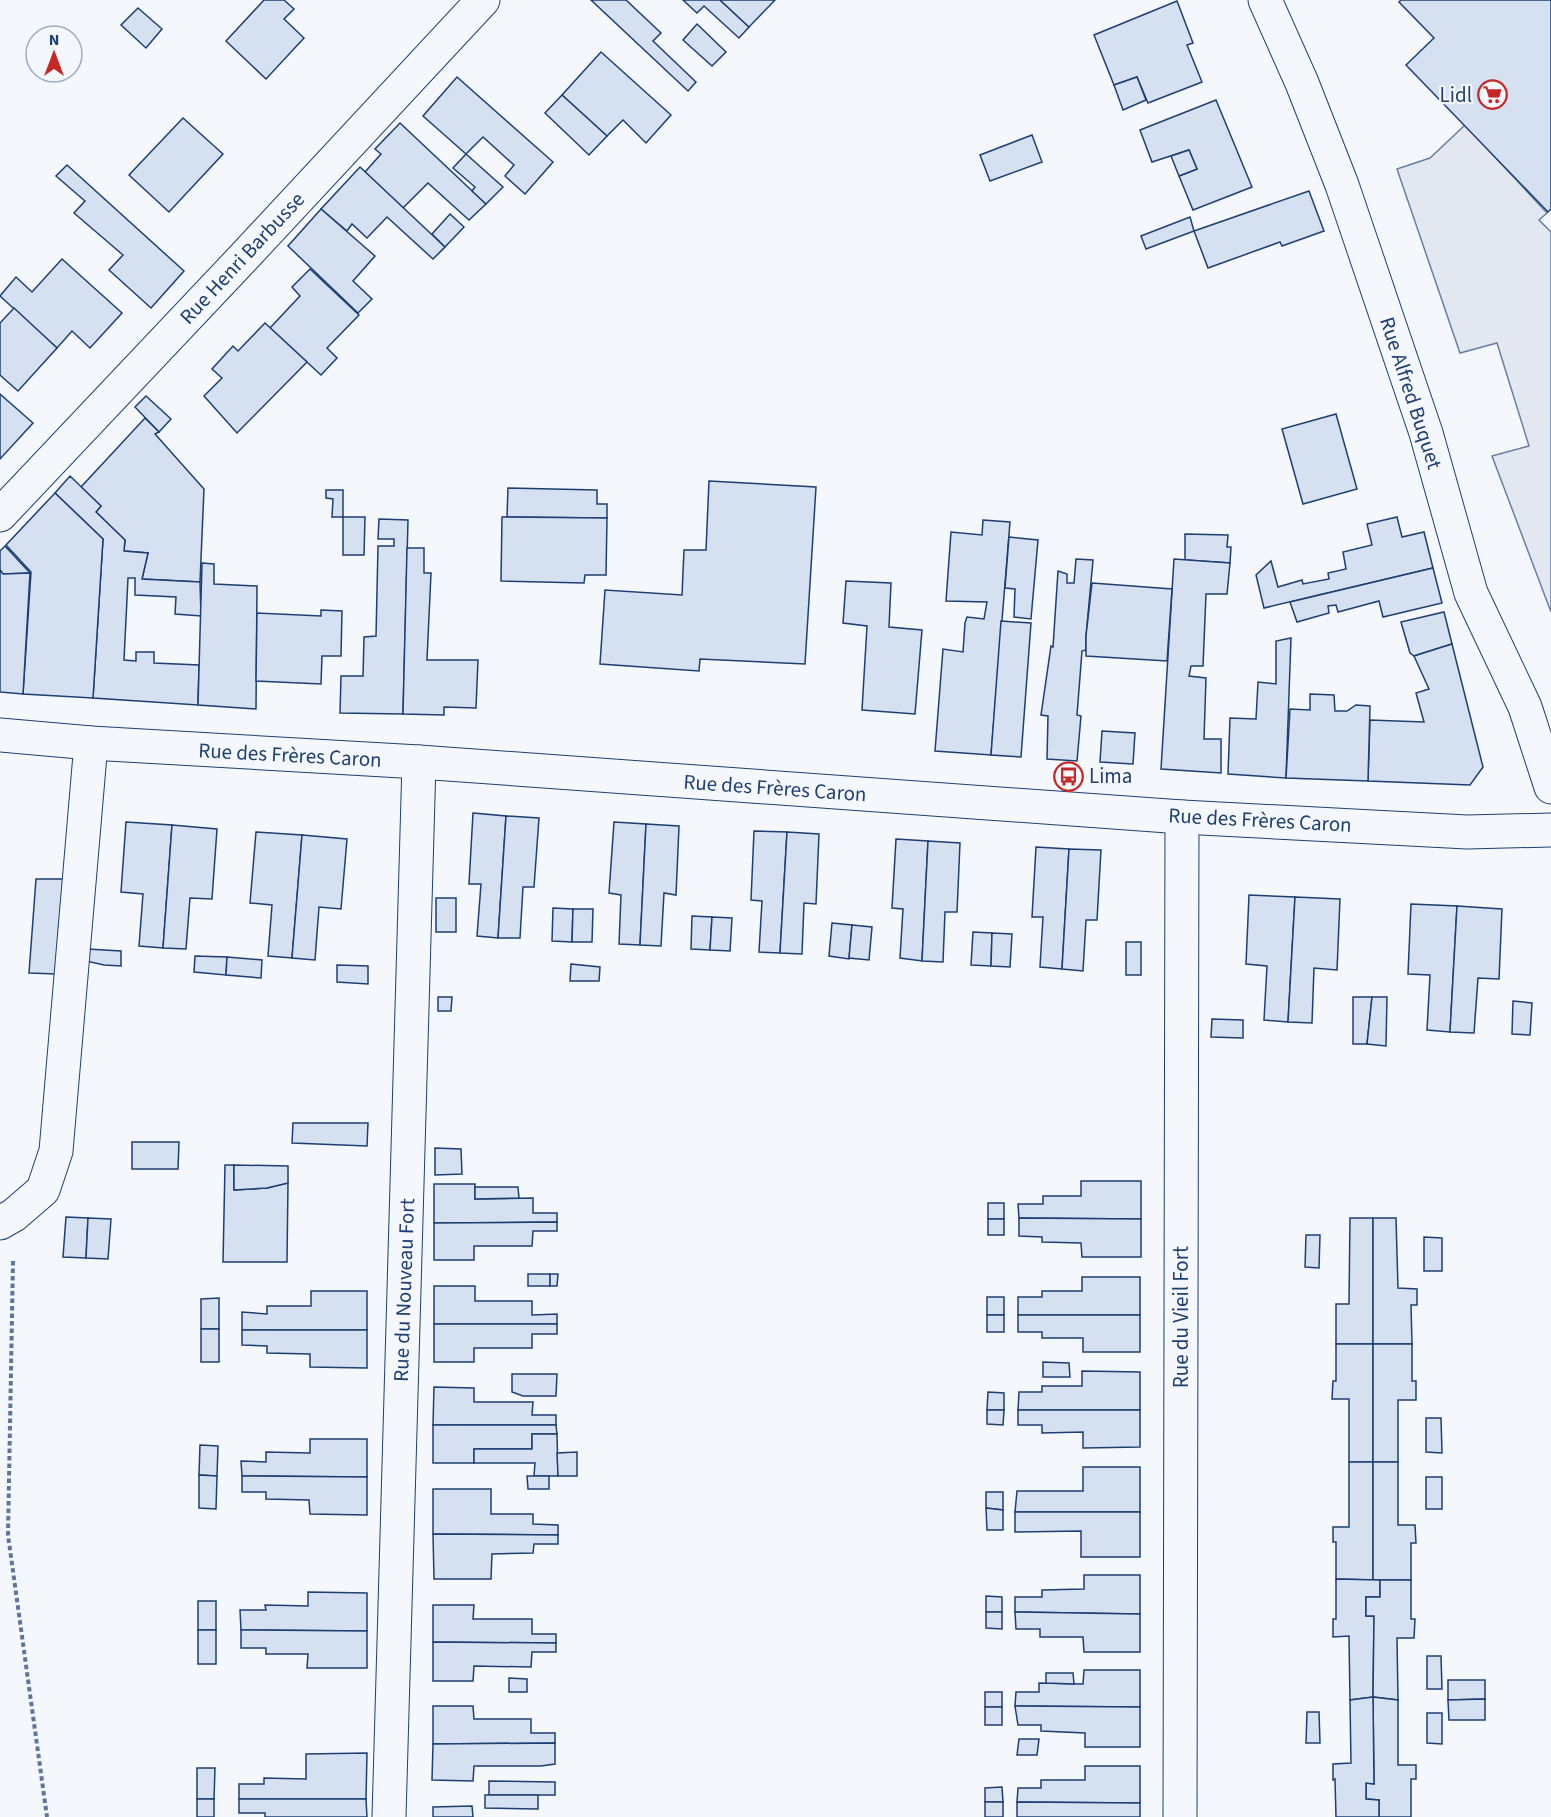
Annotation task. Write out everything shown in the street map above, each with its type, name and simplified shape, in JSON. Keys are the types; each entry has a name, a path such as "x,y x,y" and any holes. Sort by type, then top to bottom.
{"street":[{"name":"Rue Henri Barbusse","path":"0,515 483,0"},
{"name":"Rue Alfred Buquet","path":"1265,0 1302,83 1342,185 1425,433 1471,593 1525,707 1551,787"},
{"name":"Rue des Frères Caron","path":"0,735 91,743 419,762 1182,817 1467,832 1551,830"},
{"path":"7,1219 43,1190 56,1151 91,743"},
{"name":"Rue du Nouveau Fort","path":"389,1817 419,762"},
{"name":"Rue du Vieil Fort","path":"1180,1817 1182,817"}],"path":[{"path":"7,1219 8,1535 47,1817"}],"shaded area":[{"path":"1465,125 1547,213 1539,220 1551,232 1551,612 1492,456 1529,446 1497,343 1460,353 1397,169 1430,158"}],"building":[{"path":"264,0 284,0 294,9 284,19 304,38 266,79 226,41"},
{"path":"591,0 626,0 661,33 653,41 696,82 688,91"},
{"path":"683,0 720,0 749,27 739,38 704,6 697,13"},
{"path":"720,0 775,0 749,27"},
{"name":"Lidl","path":"1401,0 1551,0 1551,209 1548,212 1406,65 1434,38 1399,2"},
{"path":"1177,1 1193,43 1187,45 1202,82 1148,103 1137,77 1114,85 1094,35"},
{"path":"138,8 162,29 146,48 121,25"},
{"path":"697,24 726,52 712,66 683,40"},
{"path":"601,52 671,115 646,143 623,120 607,136 562,95"},
{"path":"457,77 553,162 525,194 505,176 514,165 483,137 466,154 423,116"},
{"path":"1137,77 1146,100 1123,110 1114,85"},
{"path":"562,95 607,136 589,155 545,113"},
{"path":"1216,100 1252,187 1193,210 1179,176 1197,169 1189,150 1152,162 1140,130"},
{"path":"183,118 223,154 169,212 129,175"},
{"path":"400,123 486,204 469,220 428,183 403,208 365,172 381,154 375,149"},
{"path":"1032,135 1042,162 990,181 980,155"},
{"path":"1189,150 1197,169 1179,176 1171,156"},
{"path":"466,154 503,187 486,204 472,191 475,187 453,168"},
{"path":"67,165 184,271 151,308 109,270 123,255 74,213 85,201 56,176"},
{"path":"360,167 445,247 433,259 387,217 367,238 352,224 347,231 321,209"},
{"path":"1309,191 1324,231 1282,246 1280,242 1208,268 1194,231"},
{"path":"321,209 375,256 353,281 372,299 358,313 288,246"},
{"path":"450,214 464,227 445,247 432,234"},
{"path":"1190,217 1194,231 1146,249 1141,236"},
{"path":"62,259 122,313 90,348 72,331 57,348 0,296 16,277 32,292"},
{"path":"310,269 359,315 327,348 337,358 321,375 270,328 300,296 292,287"},
{"path":"14,308 57,348 18,391 0,375 0,323"},
{"path":"265,323 307,362 237,433 204,396 222,378 212,369 233,346 238,351"},
{"path":"0,394 33,423 0,459"},
{"path":"146,396 171,419 159,432 135,407"},
{"path":"1336,414 1357,489 1303,504 1282,429"},
{"path":"145,418 159,432 155,434 204,489 200,582 142,579 148,553 124,551 125,540 96,512 101,506 81,487"},
{"path":"70,476 101,506 96,512 125,540 124,551 148,553 142,579 200,582 201,616 175,614 176,597 135,595 135,578 128,578 124,660 136,661 136,652 154,652 154,663 199,665 198,705 93,698 103,539 55,493"},
{"path":"709,481 816,487 805,664 700,659 699,671 600,664 605,590 682,595 684,550 706,550"},
{"path":"508,488 597,490 597,504 607,504 607,518 507,517"},
{"path":"326,490 343,490 343,517 332,517 333,499 326,498"},
{"path":"55,493 103,539 93,698 23,694 31,572 6,545"},
{"path":"343,517 365,517 364,555 343,555"},
{"path":"502,517 607,518 606,575 585,575 584,583 501,581"},
{"path":"1397,517 1402,537 1424,532 1433,568 1264,608 1256,575 1271,561 1278,587 1302,580 1303,584 1329,579 1328,573 1346,569 1343,552 1372,545 1367,524"},
{"path":"379,519 408,520 403,714 340,713 341,676 363,676 364,637 376,636 378,546 394,546 394,539 378,539"},
{"path":"983,520 1010,522 991,755 935,751 943,649 963,652 967,617 984,619 987,602 946,601 951,532 982,535"},
{"path":"1185,534 1228,535 1227,547 1231,547 1230,563 1185,560"},
{"path":"1009,537 1038,540 1031,619 1014,617 1015,589 1005,588"},
{"path":"5,546 30,573 3,574 0,570 0,551"},
{"path":"407,548 424,548 424,573 431,573 427,660 478,660 476,708 444,707 444,715 403,714"},
{"path":"1076,559 1093,560 1086,650 1082,651 1077,715 1081,716 1077,761 1047,759 1048,716 1041,715 1051,646 1053,647 1058,571 1067,574 1067,583 1074,583"},
{"path":"1174,559 1230,563 1227,594 1206,594 1203,666 1191,666 1189,676 1206,678 1204,739 1221,739 1221,773 1161,769"},
{"path":"202,563 214,564 214,584 257,586 256,709 198,705"},
{"path":"1433,568 1442,603 1383,617 1379,601 1338,612 1336,605 1328,606 1329,613 1297,622 1290,602"},
{"path":"0,570 3,574 30,573 23,694 0,692"},
{"path":"846,581 891,583 889,627 922,630 915,714 862,710 867,626 843,623"},
{"path":"1092,583 1172,589 1167,661 1086,656"},
{"path":"321,610 342,611 341,656 322,656 321,684 256,681 257,613 321,616"},
{"path":"1444,612 1452,644 1414,656 1410,653 1401,622"},
{"path":"1001,621 1031,623 1021,757 991,755"},
{"path":"1291,638 1286,778 1228,774 1230,718 1256,719 1258,682 1276,684 1276,641"},
{"path":"1452,644 1483,767 1470,785 1368,781 1370,720 1424,722 1416,693 1429,689 1414,656"},
{"path":"1310,694 1334,695 1335,711 1347,711 1356,705 1370,706 1368,781 1286,778 1290,709 1310,710"},
{"path":"1102,731 1135,733 1133,764 1100,762"},
{"path":"473,813 506,816 498,938 477,936 481,884 469,884"},
{"path":"506,816 539,818 534,887 523,887 520,938 498,938"},
{"path":"126,822 172,825 163,948 139,946 143,894 121,892"},
{"path":"614,822 646,824 640,945 619,944 621,895 609,893"},
{"path":"646,824 679,826 676,895 664,893 661,946 640,945"},
{"path":"172,825 217,829 212,899 190,898 186,949 163,948"},
{"path":"754,831 787,832 780,953 759,952 762,901 751,900"},
{"path":"256,832 302,835 292,958 268,956 272,905 250,903"},
{"path":"787,832 819,834 816,904 804,903 802,954 780,953"},
{"path":"302,835 347,839 341,909 319,907 315,960 292,958"},
{"path":"896,839 928,841 922,961 900,958 903,909 892,908"},
{"path":"928,841 960,843 957,912 945,912 943,962 922,961"},
{"path":"1036,847 1069,849 1062,969 1040,967 1043,917 1032,917"},
{"path":"1069,849 1101,850 1097,920 1086,920 1083,971 1062,969"},
{"path":"36,879 64,879 56,974 29,973"},
{"path":"1249,895 1295,897 1288,1022 1264,1020 1267,966 1246,964"},
{"path":"1295,897 1340,899 1337,970 1314,968 1312,1023 1288,1022"},
{"path":"436,898 456,898 456,932 436,932"},
{"path":"1411,904 1457,906 1450,1032 1427,1030 1430,975 1408,974"},
{"path":"1457,906 1502,909 1499,979 1478,978 1474,1033 1450,1032"},
{"path":"553,908 573,909 572,942 552,941"},
{"path":"573,909 593,909 592,942 572,942"},
{"path":"692,916 712,917 710,950 691,949"},
{"path":"712,917 732,918 730,951 710,950"},
{"path":"832,923 852,925 849,959 829,956"},
{"path":"852,925 872,927 869,960 849,958"},
{"path":"973,932 992,933 991,966 971,965"},
{"path":"992,933 1012,934 1010,967 991,966"},
{"path":"1126,942 1141,942 1141,975 1126,975"},
{"path":"87,949 121,951 121,966 86,961"},
{"path":"195,956 227,957 226,975 194,972"},
{"path":"227,957 262,960 261,978 226,975"},
{"path":"571,964 600,967 599,981 570,981"},
{"path":"337,965 368,966 368,984 337,982"},
{"path":"438,997 452,997 451,1011 438,1011"},
{"path":"1353,997 1372,997 1367,1044 1353,1044"},
{"path":"1372,997 1387,997 1386,1046 1367,1044"},
{"path":"1513,1001 1532,1003 1530,1035 1512,1034"},
{"path":"1212,1019 1243,1020 1243,1038 1211,1037"},
{"path":"293,1123 368,1123 367,1146 292,1143"},
{"path":"132,1142 179,1142 178,1169 132,1169"},
{"path":"435,1148 461,1149 462,1174 435,1175"},
{"path":"225,1165 234,1165 234,1190 267,1188 288,1183 287,1262 223,1262"},
{"path":"234,1165 288,1166 288,1183 267,1188 234,1190"},
{"path":"1081,1181 1141,1181 1141,1219 1019,1218 1018,1204 1043,1204 1043,1196 1081,1196"},
{"path":"434,1184 475,1184 475,1199 533,1198 533,1213 557,1213 557,1222 434,1223"},
{"path":"475,1187 518,1187 519,1198 475,1199"},
{"path":"988,1203 1004,1203 1004,1219 988,1219"},
{"path":"66,1217 88,1218 86,1258 63,1257"},
{"path":"88,1218 111,1219 108,1259 86,1258"},
{"path":"1019,1218 1141,1219 1141,1257 1082,1257 1081,1243 1042,1242 1042,1237 1019,1236"},
{"path":"1350,1218 1373,1218 1373,1344 1336,1344 1336,1304 1349,1304"},
{"path":"1373,1218 1396,1218 1398,1288 1417,1289 1417,1305 1411,1305 1412,1344 1373,1344"},
{"path":"988,1219 1004,1219 1004,1235 988,1235"},
{"path":"557,1222 557,1231 533,1231 532,1246 474,1246 474,1260 434,1260 434,1223"},
{"path":"1306,1235 1320,1235 1319,1268 1305,1267"},
{"path":"1424,1237 1442,1238 1442,1271 1424,1271"},
{"path":"528,1274 550,1274 550,1286 528,1286"},
{"path":"550,1274 558,1274 557,1286 550,1286"},
{"path":"1082,1277 1140,1277 1140,1315 1018,1315 1018,1297 1042,1297 1042,1291 1082,1291"},
{"path":"434,1286 475,1286 475,1301 532,1301 532,1315 557,1314 557,1324 434,1324"},
{"path":"311,1291 367,1291 367,1330 242,1330 242,1312 267,1314 267,1306 311,1306"},
{"path":"987,1297 1004,1297 1004,1315 987,1315"},
{"path":"219,1298 219,1329 201,1329 201,1299"},
{"path":"987,1315 1004,1315 1004,1332 987,1332"},
{"path":"1018,1315 1140,1315 1140,1352 1083,1352 1083,1338 1042,1338 1042,1332 1018,1332"},
{"path":"434,1324 557,1324 557,1334 532,1334 532,1348 474,1348 474,1362 434,1362"},
{"path":"201,1329 219,1329 219,1362 201,1362"},
{"path":"242,1330 367,1330 367,1368 310,1367 310,1354 267,1353 267,1346 242,1345"},
{"path":"1336,1344 1373,1344 1373,1462 1349,1462 1349,1399 1332,1399 1333,1381 1336,1381"},
{"path":"1373,1344 1412,1344 1412,1381 1416,1381 1416,1400 1398,1400 1398,1462 1373,1462"},
{"path":"1043,1362 1069,1363 1070,1377 1043,1377"},
{"path":"1082,1371 1140,1372 1140,1410 1018,1410 1019,1392 1042,1392 1042,1386 1082,1386"},
{"path":"512,1374 557,1374 556,1396 523,1396 512,1392"},
{"path":"434,1387 474,1388 474,1402 533,1402 532,1415 556,1415 556,1425 433,1425"},
{"path":"988,1392 1004,1393 1004,1410 987,1410"},
{"path":"987,1410 1004,1410 1003,1425 987,1424"},
{"path":"1018,1410 1140,1410 1140,1447 1083,1448 1083,1432 1042,1433 1042,1425 1018,1425"},
{"path":"1426,1418 1441,1418 1442,1453 1426,1452"},
{"path":"433,1425 556,1425 557,1434 532,1434 532,1449 474,1449 474,1463 433,1463"},
{"path":"532,1434 557,1434 558,1476 534,1476 535,1463 474,1463 474,1449 532,1449"},
{"path":"310,1439 367,1439 367,1477 242,1476 241,1461 266,1462 266,1452 310,1453"},
{"path":"200,1445 218,1446 217,1476 199,1475"},
{"path":"577,1452 577,1476 558,1476 557,1453"},
{"path":"1349,1462 1373,1462 1373,1580 1336,1579 1336,1542 1333,1542 1333,1527 1349,1527"},
{"path":"1373,1462 1398,1462 1398,1525 1415,1525 1416,1543 1411,1543 1411,1580 1373,1580"},
{"path":"1083,1467 1140,1467 1140,1512 1015,1512 1017,1491 1083,1491"},
{"path":"199,1475 217,1476 216,1509 199,1508"},
{"path":"242,1476 367,1477 367,1515 310,1514 309,1500 266,1499 266,1492 242,1492"},
{"path":"527,1476 549,1476 549,1489 528,1489"},
{"path":"1426,1477 1442,1477 1442,1509 1426,1509"},
{"path":"433,1489 491,1489 491,1514 533,1514 533,1524 558,1525 558,1535 433,1534"},
{"path":"986,1492 1003,1492 1003,1510 986,1508"},
{"path":"986,1508 1003,1510 1003,1530 987,1530"},
{"path":"1015,1512 1140,1512 1140,1557 1081,1557 1081,1531 1015,1532"},
{"path":"433,1534 558,1535 558,1544 534,1544 533,1553 492,1554 491,1579 434,1579"},
{"path":"1084,1575 1140,1575 1140,1614 1015,1612 1015,1597 1042,1597 1042,1590 1084,1589"},
{"path":"1336,1579 1380,1580 1380,1597 1366,1597 1366,1616 1374,1616 1373,1697 1350,1700 1349,1636 1333,1637 1333,1619 1336,1619"},
{"path":"1380,1580 1411,1580 1411,1619 1415,1619 1414,1638 1397,1638 1398,1700 1373,1697 1374,1616 1366,1616 1366,1597 1380,1597"},
{"path":"308,1592 367,1593 367,1631 241,1630 240,1610 266,1610 265,1605 308,1606"},
{"path":"986,1596 1002,1597 1002,1612 986,1612"},
{"path":"198,1601 216,1601 216,1630 198,1630"},
{"path":"433,1605 474,1605 473,1619 532,1619 532,1634 556,1634 556,1643 433,1642"},
{"path":"986,1612 1002,1612 1002,1629 986,1628"},
{"path":"1015,1612 1140,1614 1140,1652 1084,1652 1083,1637 1040,1637 1040,1629 1016,1629"},
{"path":"198,1630 216,1630 216,1664 198,1664"},
{"path":"241,1630 367,1631 367,1668 307,1668 308,1654 266,1654 266,1648 241,1648"},
{"path":"433,1642 556,1643 556,1652 532,1652 531,1667 474,1666 473,1681 433,1681"},
{"path":"1427,1656 1441,1656 1442,1689 1427,1689"},
{"path":"1084,1670 1140,1670 1140,1707 1015,1706 1016,1692 1039,1692 1039,1683 1083,1684"},
{"path":"1046,1673 1073,1673 1074,1684 1046,1683"},
{"path":"509,1678 527,1679 527,1692 509,1692"},
{"path":"1448,1680 1485,1680 1485,1699 1448,1700"},
{"path":"985,1692 1002,1692 1002,1707 985,1707"},
{"path":"1373,1697 1398,1700 1398,1765 1416,1765 1416,1779 1411,1779 1411,1817 1379,1817 1379,1800 1366,1799 1366,1783 1374,1784"},
{"path":"1373,1697 1374,1784 1366,1783 1366,1799 1379,1800 1379,1817 1336,1817 1333,1764 1351,1763 1350,1700"},
{"path":"1485,1699 1485,1720 1449,1720 1448,1700"},
{"path":"433,1706 473,1706 474,1719 531,1719 531,1733 555,1733 555,1743 433,1744"},
{"path":"1015,1706 1140,1707 1140,1747 1085,1747 1085,1733 1041,1731 1041,1725 1018,1725"},
{"path":"985,1707 1002,1707 1002,1725 985,1725"},
{"path":"1307,1712 1319,1712 1320,1743 1306,1743"},
{"path":"1427,1713 1442,1713 1442,1744 1427,1743"},
{"path":"1019,1739 1039,1739 1037,1755 1017,1755"},
{"path":"555,1743 555,1764 474,1766 473,1781 432,1780 433,1744"},
{"path":"367,1753 366,1799 239,1799 239,1784 264,1784 264,1778 306,1779 306,1754"},
{"path":"1085,1766 1140,1766 1140,1803 1017,1802 1018,1788 1041,1788 1041,1780 1085,1780"},
{"path":"197,1768 215,1768 214,1799 197,1799"},
{"path":"489,1781 555,1782 555,1795 489,1795"},
{"path":"1002,1787 1003,1802 985,1802 985,1788"},
{"path":"485,1795 538,1795 538,1809 485,1808"},
{"path":"197,1799 214,1799 214,1817 197,1817"},
{"path":"239,1799 366,1799 367,1817 265,1817 265,1813 239,1813"},
{"path":"985,1802 1003,1802 1003,1817 985,1817"},
{"path":"1017,1802 1140,1803 1140,1817 1017,1817"},
{"path":"472,1806 473,1817 433,1817 433,1807"}],"place":[{"name":"Lidl","path":"1493,95"},
{"name":"Lima","path":"1068,776"}]}
